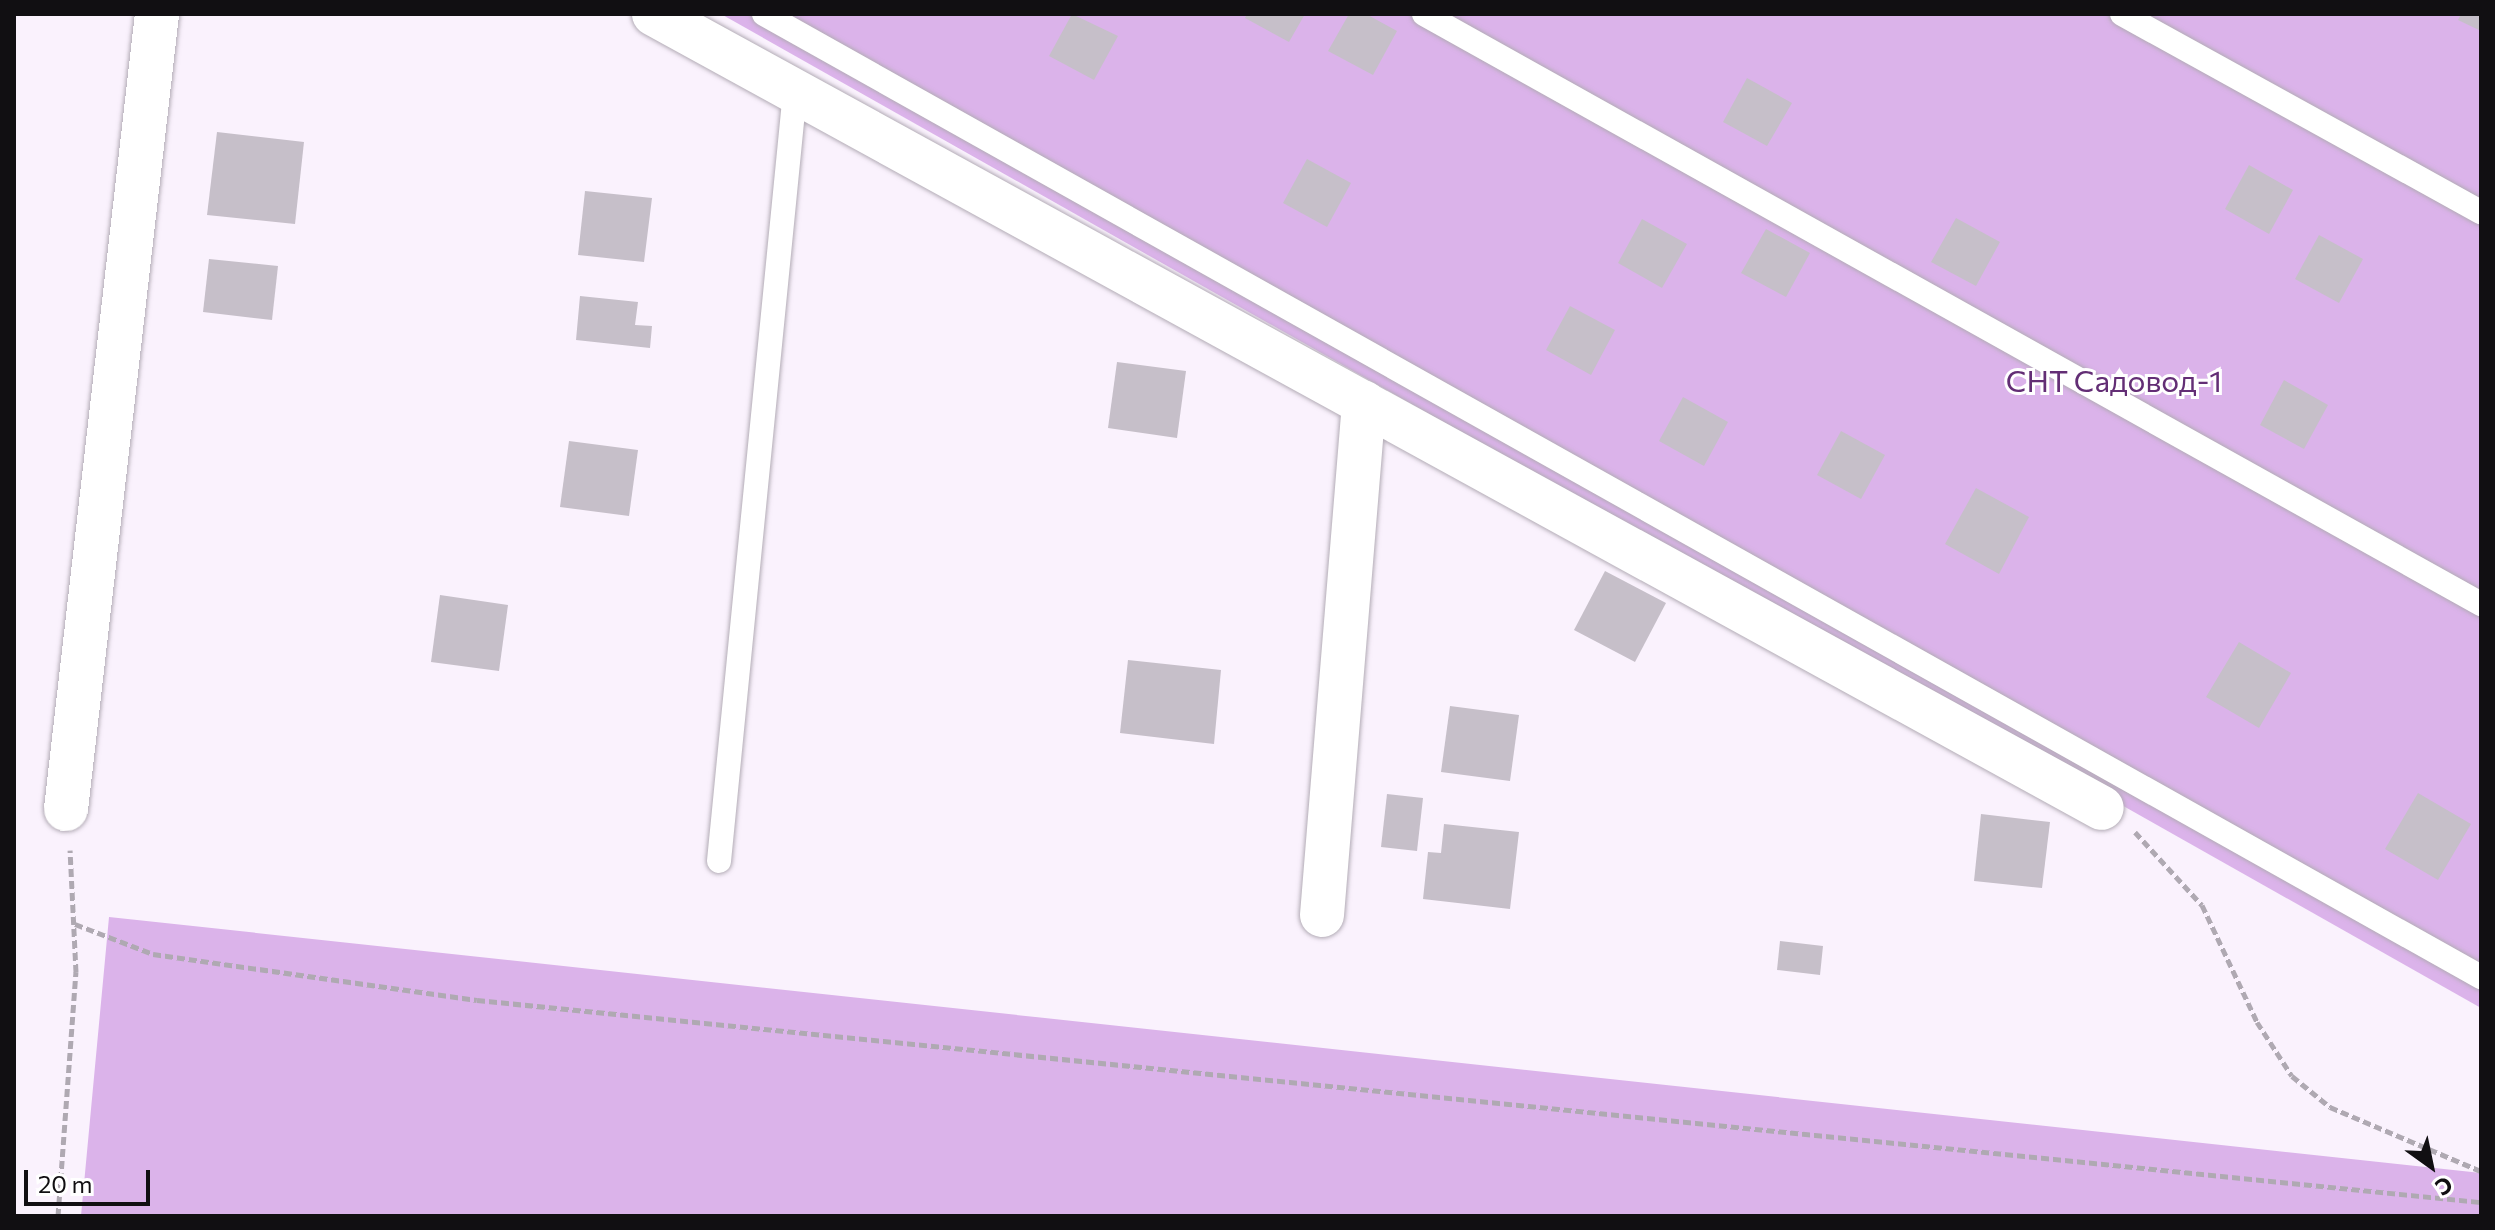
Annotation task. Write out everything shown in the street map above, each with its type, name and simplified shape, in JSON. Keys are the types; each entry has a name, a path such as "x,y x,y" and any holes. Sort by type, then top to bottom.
{"street":[{"path":"66,809 157,14"},
{"path":"654,14 2102,808"},
{"path":"1322,915 1364,403"}],"lane":[{"path":"764,14 2481,977"},
{"path":"1424,14 2481,604"},
{"path":"2122,14 2481,212"},
{"path":"719,861 795,91"}],"path":[{"path":"2102,808 2145,839 2202,905 2257,1022 2292,1076 2330,1107 2481,1171"},
{"path":"58,1216 76,972 66,809"},
{"path":"75,924 153,954 477,1000 2481,1202"}],"green space":[{"name":"СНТ Садовод-1","path":"721,14 2481,14 2481,1008"},
{"path":"109,917 2481,1173 2481,1216 81,1216"}],"building":[{"path":"1072,14 1118,36 1094,80 1049,56"},
{"path":"1247,14 1305,14 1289,42 1245,18"},
{"path":"1349,14 1366,14 1397,31 1373,75 1328,51"},
{"path":"2461,14 2481,14 2481,31 2458,20"},
{"path":"1747,78 1792,103 1767,146 1723,122"},
{"path":"217,132 304,142 295,224 207,215"},
{"path":"1307,159 1351,183 1327,227 1283,203"},
{"path":"2249,165 2293,190 2269,234 2225,209"},
{"path":"585,191 652,198 644,262 578,255"},
{"path":"1956,218 2000,242 1976,286 1931,262"},
{"path":"1642,219 1687,244 1662,288 1618,263"},
{"path":"1766,229 1810,253 1786,297 1741,273"},
{"path":"2319,235 2363,259 2339,303 2295,279"},
{"path":"209,259 278,266 272,320 203,312"},
{"path":"580,296 638,302 635,325 652,326 650,348 576,340"},
{"path":"1570,306 1615,330 1591,375 1546,350"},
{"path":"1117,362 1186,371 1177,438 1108,428"},
{"path":"2284,380 2328,405 2304,449 2260,425"},
{"path":"1683,397 1728,422 1704,466 1659,441"},
{"path":"1841,431 1885,455 1861,499 1817,475"},
{"path":"569,441 638,450 629,516 560,507"},
{"path":"1976,488 2029,517 1999,574 1945,544"},
{"path":"1605,571 1666,603 1635,662 1574,630"},
{"path":"440,595 508,605 499,671 431,662"},
{"path":"2239,642 2291,673 2259,728 2206,697"},
{"path":"1128,660 1221,670 1214,744 1120,733"},
{"path":"1450,706 1519,715 1510,781 1441,772"},
{"path":"2418,793 2471,824 2438,880 2385,849"},
{"path":"1387,794 1423,798 1417,851 1381,847"},
{"path":"1981,814 2050,822 2042,888 1974,881"},
{"path":"1444,824 1519,832 1510,909 1423,899 1428,852 1441,853"},
{"path":"1780,941 1823,946 1820,975 1777,970"}]}
